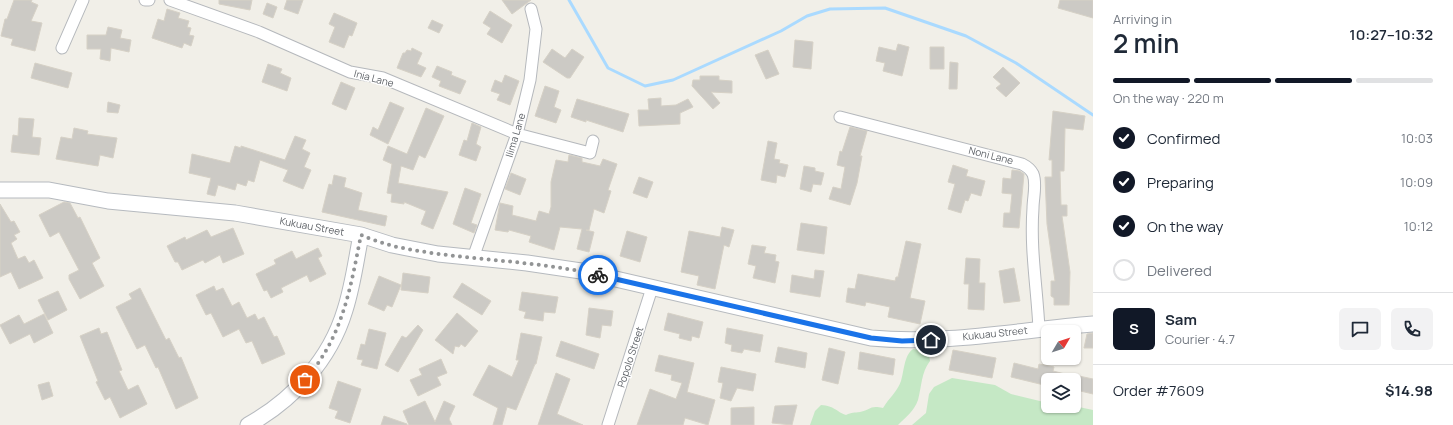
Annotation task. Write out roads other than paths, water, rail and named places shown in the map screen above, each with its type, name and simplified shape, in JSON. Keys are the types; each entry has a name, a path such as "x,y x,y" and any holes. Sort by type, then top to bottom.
{"street":[{"path":"62,48 83,0"},
{"name":"Inia Lane","path":"170,0 259,32 350,72 383,78 517,134 590,153 593,141"},
{"name":"Ilima Lane","path":"473,258 517,134 530,80 536,45 536,30 531,8"},
{"name":"Noni Lane","path":"840,117 1022,164 1028,168 1033,174 1034,184 1031,238 1033,268 1037,288 1039,328"},
{"name":"Kukuau Street","path":"0,190 49,190 108,201 235,213 361,235 392,246 473,258 526,263 581,271 871,338 902,341 931,340 1039,328 1093,324"},
{"path":"248,425 281,404 298,389 326,352 337,332 345,311 361,235"},
{"name":"Popolo Street","path":"608,425 652,288"}],"waterway":[{"path":"569,0 608,68 645,86 673,80 781,31 807,16 830,9 885,8 966,36 1016,63 1093,115"}]}
